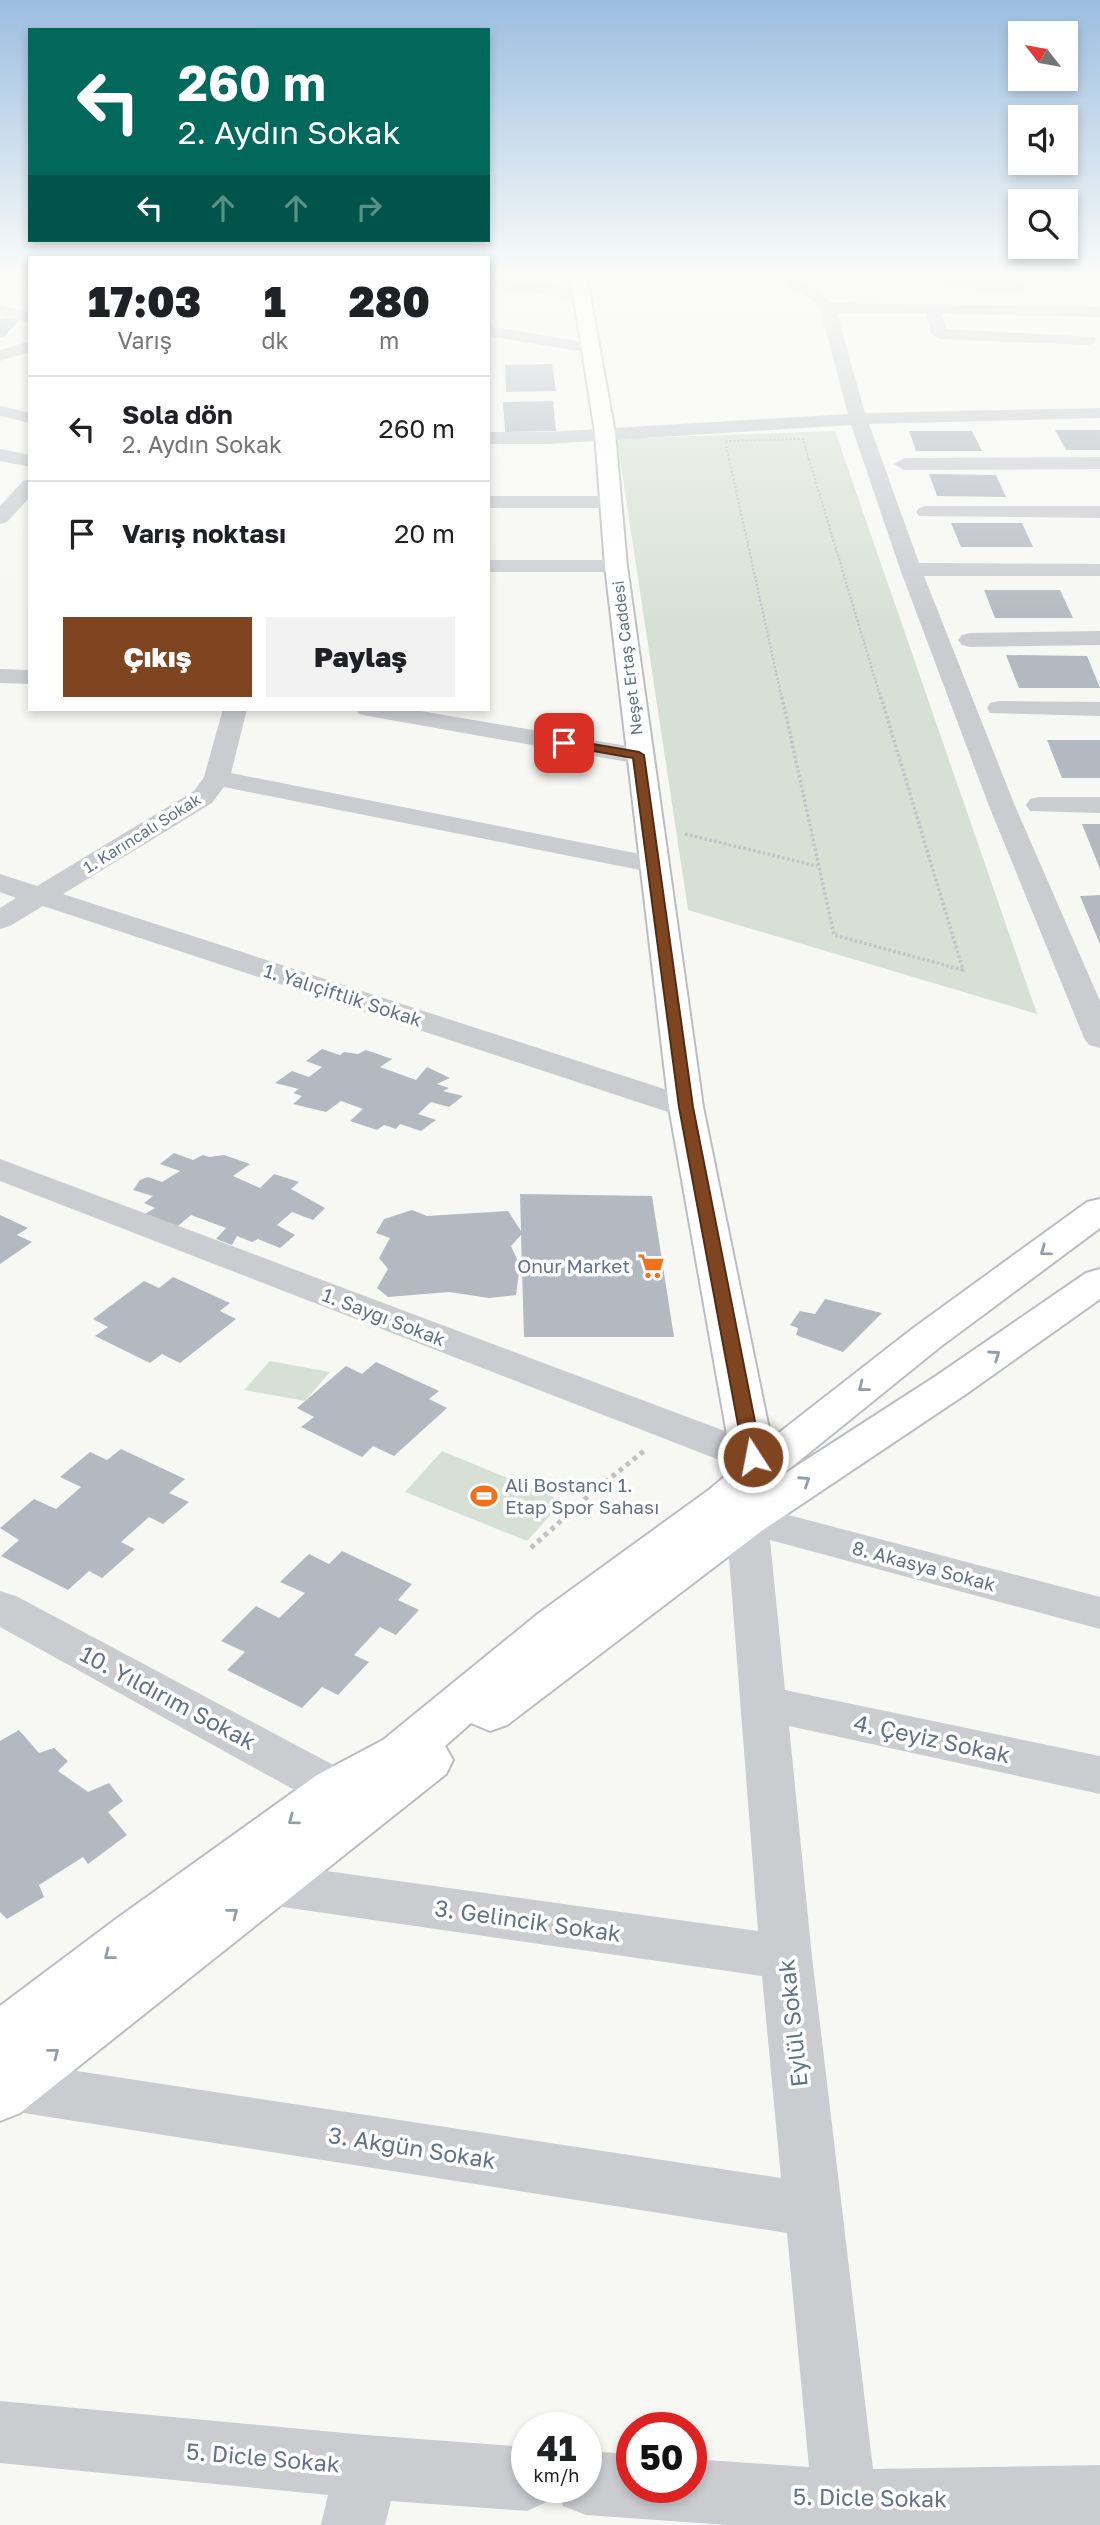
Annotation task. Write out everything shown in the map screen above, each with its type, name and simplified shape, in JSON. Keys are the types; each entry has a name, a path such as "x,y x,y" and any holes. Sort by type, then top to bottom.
{"main road":[{"name":"Neşet Ertaş Caddesi","path":"597,391 605,433 616,566 639,755 686,1107 760,1460"},
{"path":"4,2074 135,1935 335,1789 401,1754 556,1625 726,1500 760,1460 1100,1210"},
{"path":"4,2074 270,1884 501,1703 747,1519 951,1385 1100,1281"}],"street":[{"path":"850,391 911,569 1002,806 1091,997 1100,1038"},
{"path":"490,438 547,438 858,419 1100,414"},
{"path":"0,455 28,461"},
{"path":"904,464 1100,463"},
{"path":"1035,464 1098,573"},
{"path":"0,518 28,487"},
{"path":"490,502 612,502"},
{"path":"926,512 1100,512"},
{"path":"490,566 616,566"},
{"path":"911,569 1098,573"},
{"path":"970,640 1100,638"},
{"path":"0,677 28,677"},
{"path":"999,708 1100,709"},
{"name":"1. Karıncalı Sokak","path":"0,920 203,797 217,778 234,711"},
{"path":"392,711 415,713 639,755"},
{"path":"217,778 655,865"},
{"path":"1039,806 1100,805"},
{"name":"1. Yalıçiftlik Sokak","path":"0,883 686,1107"},
{"name":"1. Saygı Sokak","path":"0,1169 760,1460"},
{"name":"8. Akasya Sokak","path":"747,1519 1100,1613"},
{"name":"Eylül Sokak","path":"747,1519 786,1957 845,2513"},
{"name":"10. Yıldırım Sokak","path":"0,1607 335,1789"},
{"name":"4. Çeyiz Sokak","path":"764,1703 1100,1775"},
{"name":"3. Gelincik Sokak","path":"270,1884 786,1957"},
{"name":"3. Akgün Sokak","path":"4,2074 812,2210"},
{"name":"5. Dicle Sokak","path":"0,2432 359,2496 511,2481"},
{"name":"5. Dicle Sokak","path":"707,2495 845,2513 1100,2497"}],"path":[{"path":"803,439 963,970 834,935 817,866 725,441 803,439"},
{"path":"650,826 817,866"},
{"path":"531,1548 587,1497 673,1428"}],"shaded area":[{"path":"835,431 1037,1014 688,910 617,439"},
{"path":"270,1361 330,1372 305,1401 244,1390"},
{"name":"Ali Bostancı 1. Etap Spor Sahası","path":"442,1451 563,1501 527,1541 405,1492"}],"building":[{"path":"506,391 556,391 506,392"},
{"path":"553,401 556,431 505,432 503,402"},
{"path":"1055,430 1100,430 1100,450 1066,450"},
{"path":"909,431 972,431 982,451 916,451"},
{"path":"929,474 996,475 1006,497 937,496"},
{"path":"951,523 1022,523 1033,547 961,547"},
{"path":"984,590 1060,590 1073,618 995,618"},
{"path":"1006,655 1087,656 1100,688 1019,688"},
{"path":"1047,740 1100,740 1100,778 1062,778"},
{"path":"1082,824 1100,824 1100,869"},
{"path":"1100,895 1100,944 1080,896"},
{"path":"322,1049 340,1055 344,1052 358,1054 366,1050 392,1059 380,1067 416,1080 427,1067 450,1078 437,1084 449,1088 443,1091 463,1096 449,1107 431,1102 418,1114 436,1120 421,1131 400,1124 396,1129 384,1125 377,1130 350,1121 363,1109 341,1101 326,1112 293,1104 302,1096 293,1093 299,1089 275,1083 292,1071 309,1077 322,1067 306,1061"},
{"path":"174,1153 193,1160 203,1155 224,1155 250,1164 233,1176 260,1188 274,1174 299,1182 291,1189 325,1208 313,1220 292,1212 277,1225 295,1235 280,1248 258,1239 252,1242 237,1236 232,1245 216,1239 226,1228 191,1215 178,1226 145,1214 155,1208 144,1203 153,1196 133,1190 140,1180 148,1177 162,1182 180,1171 160,1164"},
{"path":"520,1194 652,1196 674,1337 524,1337 521,1235 511,1246 520,1266 516,1295 489,1298 449,1292 388,1297 377,1288 388,1269 379,1258 390,1238 376,1233 384,1219 412,1210 427,1216 508,1211 521,1231"},
{"path":"0,1215 28,1228 17,1235 32,1242 0,1264"},
{"path":"173,1277 230,1303 220,1311 236,1319 180,1363 162,1354 150,1363 95,1336 108,1327 93,1319 144,1281 159,1288"},
{"path":"825,1299 882,1313 843,1352 796,1335 798,1328 790,1325 800,1311 815,1314"},
{"path":"376,1362 439,1391 429,1399 447,1408 394,1456 373,1446 362,1457 301,1427 314,1417 297,1408 346,1366 362,1374"},
{"path":"121,1449 185,1479 169,1493 189,1502 163,1524 149,1517 121,1542 135,1549 102,1578 89,1571 68,1590 1,1556 19,1540 0,1528 34,1499 56,1509 81,1487 60,1477 90,1452 107,1460"},
{"path":"342,1551 412,1584 398,1600 419,1610 396,1635 380,1627 354,1655 369,1662 338,1695 322,1687 302,1708 227,1670 245,1652 221,1641 256,1606 279,1618 305,1593 280,1582 309,1554 329,1564"},
{"path":"19,1730 39,1753 54,1748 68,1761 58,1771 88,1792 109,1783 123,1801 108,1812 127,1835 88,1864 83,1857 39,1885 44,1897 7,1919 0,1912 0,1741"}],"place":[{"name":"Onur Market","path":"651,1266"},
{"name":"Ali Bostancı 1. Etap Spor Sahası","path":"484,1496"}],"route":[{"path":"564,743 639,755 686,1107 753,1457"}]}
